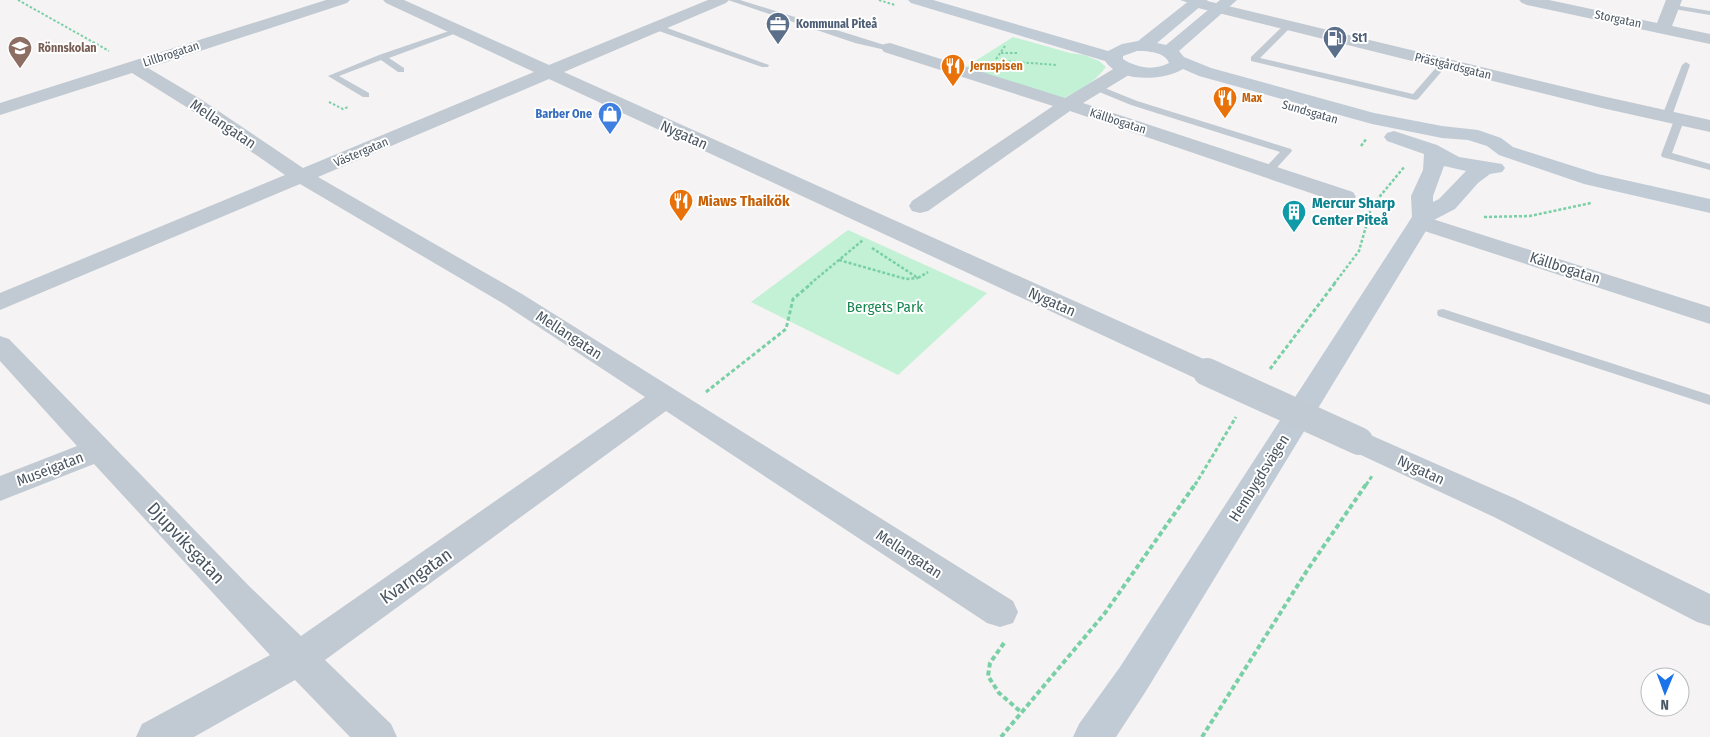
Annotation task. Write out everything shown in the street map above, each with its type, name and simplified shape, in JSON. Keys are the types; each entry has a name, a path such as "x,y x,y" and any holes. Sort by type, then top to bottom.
{"main road":[{"name":"Sundsgatan","path":"916,0 1120,63 1143,72 1159,73 1205,82 1323,115 1432,152 1452,162 1495,162 1545,177 1592,179 1710,206"},
{"name":"Sundsgatan","path":"954,0 1094,38 1136,46 1173,56 1205,72 1338,109 1442,132 1471,134 1494,142 1495,162"},
{"path":"1120,63 1116,52 1136,46 1193,1"},
{"path":"1159,73 1172,70 1177,66 1173,56 1224,4"},
{"path":"1421,219 1422,196 1434,170 1432,152 1428,144 1430,136 1442,132"},
{"name":"Hembygdsvägen","path":"1094,737 1133,679 1421,219 1447,204 1470,178 1495,162"}],"street":[{"name":"Lillbrogatan","path":"0,109 342,0"},
{"name":"Nygatan","path":"391,0 1207,372 1364,454 1505,508 1710,611"},
{"name":"Västergatan","path":"0,302 721,0"},
{"name":"Storgatan","path":"1527,0 1710,39"},
{"name":"Prästgårdsgatan","path":"1193,1 1224,4 1288,26 1673,120 1710,126"},
{"path":"1663,29 1672,3"},
{"name":"Källbogatan","path":"890,48 1068,104 1345,197"},
{"path":"920,206 1095,87 1120,63"},
{"name":"Mellangatan","path":"133,66 195,104 301,176 513,299 1000,612"},
{"name":"Källbogatan","path":"1421,219 1710,316"},
{"name":"Djupviksgatan","path":"0,345 237,597 377,737"},
{"name":"Kvarngatan","path":"156,737 299,658 675,403"},
{"name":"Museigatan","path":"0,489 99,450"}],"lane":[{"path":"732,0 858,41 890,48"},
{"path":"1672,3 1710,14"},
{"path":"1288,26 1254,59 1415,97 1444,64"},
{"path":"656,27 765,65"},
{"path":"366,95 332,76 458,31"},
{"path":"382,57 401,70"},
{"path":"1686,66 1666,155 1710,167"},
{"path":"1095,87 1134,103 1287,151 1268,170"},
{"path":"1444,313 1710,400"}],"path":[{"path":"18,0 133,66"},
{"path":"1001,53 1021,54"},
{"path":"996,60 1034,62 1059,66"},
{"path":"1358,134 1373,139"},
{"path":"1361,146 1368,137"},
{"path":"1266,375 1358,251 1370,212 1376,201 1406,166 1406,162"},
{"path":"1476,218 1530,216 1600,201"},
{"path":"675,403 786,329 793,299 870,236"},
{"path":"870,241 871,247 918,278"},
{"path":"839,260 906,279 918,278 930,270"},
{"path":"1001,737 1105,612 1194,486 1237,414"},
{"path":"1202,737 1308,569 1375,473 1364,454"},
{"path":"1000,612 1008,620 1010,633 991,663 988,670 989,679 996,689 1021,712"}],"green space":[{"path":"1013,37 1070,53 1084,55 1099,61 1106,67 1092,82 1062,99 961,70"},
{"name":"Bergets Park","path":"848,230 987,293 898,375 751,302"}],"place":[{"name":"Kommunal Piteå","path":"778,45"},
{"name":"St1","path":"1335,59"},
{"name":"Rönnskolan","path":"20,69"},
{"name":"Jernspisen","path":"953,87"},
{"name":"Max","path":"1225,119"},
{"name":"Barber One","path":"610,135"},
{"name":"Miaws Thaikök","path":"681,222"},
{"name":"Mercur Sharp Center Piteå","path":"1294,233"}]}
